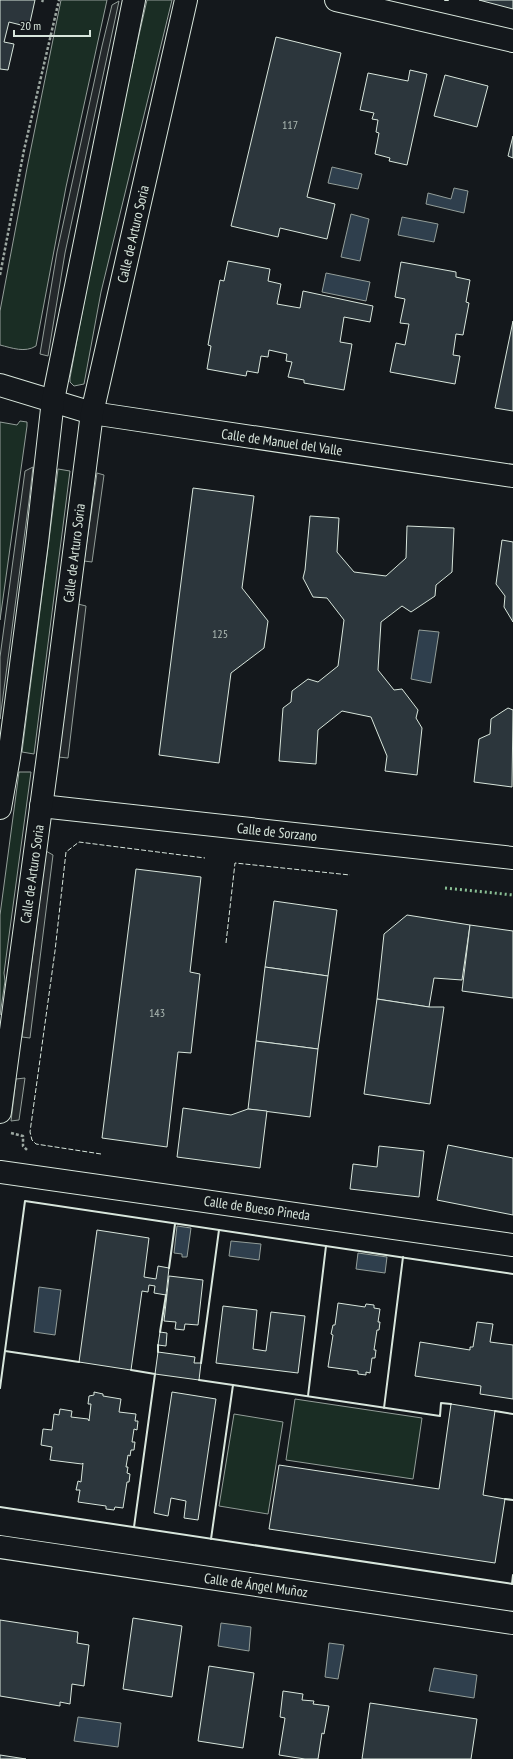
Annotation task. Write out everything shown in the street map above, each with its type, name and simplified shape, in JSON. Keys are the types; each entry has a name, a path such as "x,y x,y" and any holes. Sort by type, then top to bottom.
{"street":[{"path":"0,803 9,757 36,550 53,400 134,0"},
{"name":"Calle de Arturo Soria","path":"0,1112 92,413 186,0"},
{"path":"336,0 513,41"},
{"name":"Calle de Manuel del Valle","path":"0,385 92,413 513,476"},
{"name":"Calle de Sorzano","path":"41,806 513,858"},
{"name":"Calle de Bueso Pineda","path":"0,1172 513,1245"},
{"name":"Calle de Ángel Muñoz","path":"0,1547 513,1623"}],"path":[{"path":"0,275 24,150 59,0"},
{"path":"8,1133 23,1136 23,1146 29,1153 25,1175"}],"green space":[{"path":"61,0 107,0 66,187 36,346 23,350 0,345 0,311"},
{"path":"147,0 172,0 101,292 84,384 74,386 70,382 70,378 116,141"},
{"path":"20,421 27,422 27,426 0,620 0,422 17,425"},
{"path":"58,469 70,471 34,754 22,752"},
{"path":"19,772 31,772 4,973 5,981 0,1015 0,915"},
{"path":"295,1399 422,1418 413,1479 286,1460"},
{"path":"234,1414 283,1422 268,1514 219,1506"}],"shaded area":[{"path":"119,1 65,253 48,356 40,354 57,252 112,5"},
{"path":"33,467 0,719 0,657 25,471"},
{"path":"97,473 104,475 92,562 84,561"},
{"path":"78,604 86,606 68,758 58,757"},
{"path":"46,851 53,855 30,1038 22,1037"},
{"path":"25,1078 19,1120 11,1121 16,1079"}],"water":[{"path":"332,167 362,174 358,189 328,183"},
{"path":"454,188 468,191 464,213 426,204 428,193 451,199"},
{"path":"351,214 369,219 360,261 341,257"},
{"path":"402,217 438,224 434,242 398,235"},
{"path":"326,273 370,282 366,301 322,292"},
{"path":"419,630 439,632 431,683 411,679"},
{"path":"177,1226 191,1228 187,1257 182,1257 182,1254 174,1253"},
{"path":"231,1241 261,1244 259,1260 229,1256"},
{"path":"358,1253 387,1257 385,1273 356,1269"},
{"path":"39,1287 61,1290 55,1335 34,1332"},
{"path":"221,1623 251,1627 249,1651 218,1646"},
{"path":"329,1643 344,1645 338,1679 325,1677"},
{"path":"434,1668 477,1675 474,1698 429,1691"},
{"path":"78,1717 121,1723 118,1747 74,1741"}],"building":[{"path":"0,0 35,0 29,27 9,22 4,42 14,44 8,70 0,69"},
{"path":"479,0 513,0 513,9"},
{"path":"276,37 341,53 307,197 335,204 327,239 280,228 278,237 231,226"},
{"path":"410,70 427,74 407,165 389,161 390,158 375,154 379,133 376,132 378,120 372,119 374,113 360,110 368,73 408,81"},
{"path":"445,75 488,86 477,127 434,116"},
{"path":"513,136 513,158 508,156"},
{"path":"228,261 270,269 268,281 281,284 277,304 300,308 303,291 373,306 370,322 344,317 340,342 352,344 344,390 304,383 304,380 288,377 292,362 286,361 287,354 269,350 268,357 261,356 258,373 247,371 246,376 207,369 211,346 208,345 220,280 224,281"},
{"path":"401,262 456,272 456,277 470,280 466,302 469,303 463,335 456,334 453,355 460,356 455,384 390,372 396,343 405,345 409,324 400,323 405,299 395,297"},
{"path":"513,321 513,411 495,408"},
{"path":"193,488 254,496 242,588 268,621 264,648 231,673 219,763 159,755"},
{"path":"310,516 339,518 337,552 354,572 386,576 406,558 407,526 454,528 452,572 436,585 435,596 411,612 402,606 381,622 378,670 394,690 402,689 418,710 416,718 422,728 417,775 385,771 387,756 371,717 342,711 318,730 316,764 279,761 283,708 291,702 292,691 308,679 318,682 338,666 344,620 327,598 313,597 303,578"},
{"path":"502,540 513,542 513,622 504,607 505,596 496,584"},
{"path":"508,708 513,710 512,787 474,782 479,739 490,734 491,719"},
{"path":"136,869 201,877 190,972 200,974 191,1053 178,1052 167,1147 102,1138"},
{"path":"274,901 337,910 328,976 265,967"},
{"path":"407,915 470,925 462,980 434,978 429,1007 377,999 384,934"},
{"path":"470,925 513,931 513,998 462,991"},
{"path":"265,967 328,976 318,1049 256,1041"},
{"path":"377,999 429,1007 444,1007 430,1104 364,1094"},
{"path":"256,1041 318,1049 310,1117 248,1109"},
{"path":"183,1108 231,1115 248,1109 267,1111 260,1168 177,1157"},
{"path":"448,1145 513,1158 513,1215 437,1200"},
{"path":"379,1146 424,1151 419,1197 350,1189 353,1164 377,1167"},
{"path":"97,1230 149,1238 144,1277 156,1279 158,1266 169,1268 166,1295 154,1293 155,1286 149,1285 148,1292 142,1291 131,1370 79,1362"},
{"path":"169,1276 203,1280 198,1325 185,1324 184,1330 175,1329 176,1322 164,1321"},
{"path":"338,1303 365,1307 366,1304 374,1305 374,1308 380,1309 378,1322 380,1322 379,1330 377,1330 374,1350 376,1350 375,1358 372,1358 370,1373 366,1372 366,1375 358,1374 358,1371 328,1367 333,1335 331,1334 333,1325 335,1325"},
{"path":"223,1306 257,1310 253,1349 266,1351 271,1312 305,1316 298,1373 216,1363"},
{"path":"477,1322 493,1324 490,1342 513,1345 513,1399 480,1394 481,1386 415,1376 420,1342 470,1350 470,1347 473,1347"},
{"path":"160,1332 167,1333 166,1346 158,1345"},
{"path":"158,1352 195,1357 194,1363 201,1363 199,1380 155,1374"},
{"path":"94,1392 103,1394 103,1396 121,1399 119,1412 136,1414 135,1421 138,1421 137,1430 134,1429 132,1442 135,1442 134,1450 131,1450 130,1456 128,1455 126,1467 128,1467 127,1473 130,1474 129,1482 127,1482 123,1508 115,1507 114,1510 106,1509 106,1506 78,1502 80,1490 76,1490 78,1481 81,1482 83,1463 50,1460 52,1447 41,1445 43,1429 52,1430 54,1414 59,1415 60,1409 72,1411 71,1417 88,1419 89,1421 91,1404 88,1404 89,1396 94,1395"},
{"path":"172,1392 216,1399 198,1520 184,1518 186,1501 171,1498 168,1516 154,1513"},
{"path":"451,1404 495,1411 483,1495 505,1499 495,1563 269,1529 279,1465 439,1489"},
{"path":"133,1618 182,1626 172,1697 123,1689"},
{"path":"0,1620 78,1632 77,1643 89,1645 84,1686 72,1684 70,1704 60,1702 60,1706 0,1696"},
{"path":"209,1666 254,1673 243,1748 198,1741"},
{"path":"283,1691 303,1694 302,1700 314,1701 313,1704 329,1706 324,1734 322,1733 318,1759 305,1759 279,1755 285,1718 280,1717"},
{"path":"370,1703 477,1719 471,1759 362,1759"},
{"path":"0,1755 26,1759 0,1759"}],"hedge":[{"path":"445,888 513,895"}],"fence":[{"path":"101,1154 36,1144 32,1140 30,1132 55,951 66,852 79,842 205,858"},
{"path":"226,943 235,863 350,875"}],"wall":[{"path":"0,1388 25,1201 513,1274"},
{"path":"169,1268 175,1224"},
{"path":"201,1363 219,1230"},
{"path":"308,1396 326,1246"},
{"path":"384,1408 403,1257"},
{"path":"160,1332 166,1295"},
{"path":"158,1345 158,1352"},
{"path":"5,1351 79,1362"},
{"path":"131,1370 155,1374 134,1527"},
{"path":"199,1380 233,1385"},
{"path":"211,1539 233,1385 440,1416 441,1403 451,1404"},
{"path":"495,1411 513,1414"},
{"path":"505,1499 513,1500"},
{"path":"0,1507 513,1584"},
{"path":"512,1584 513,1575"}]}
